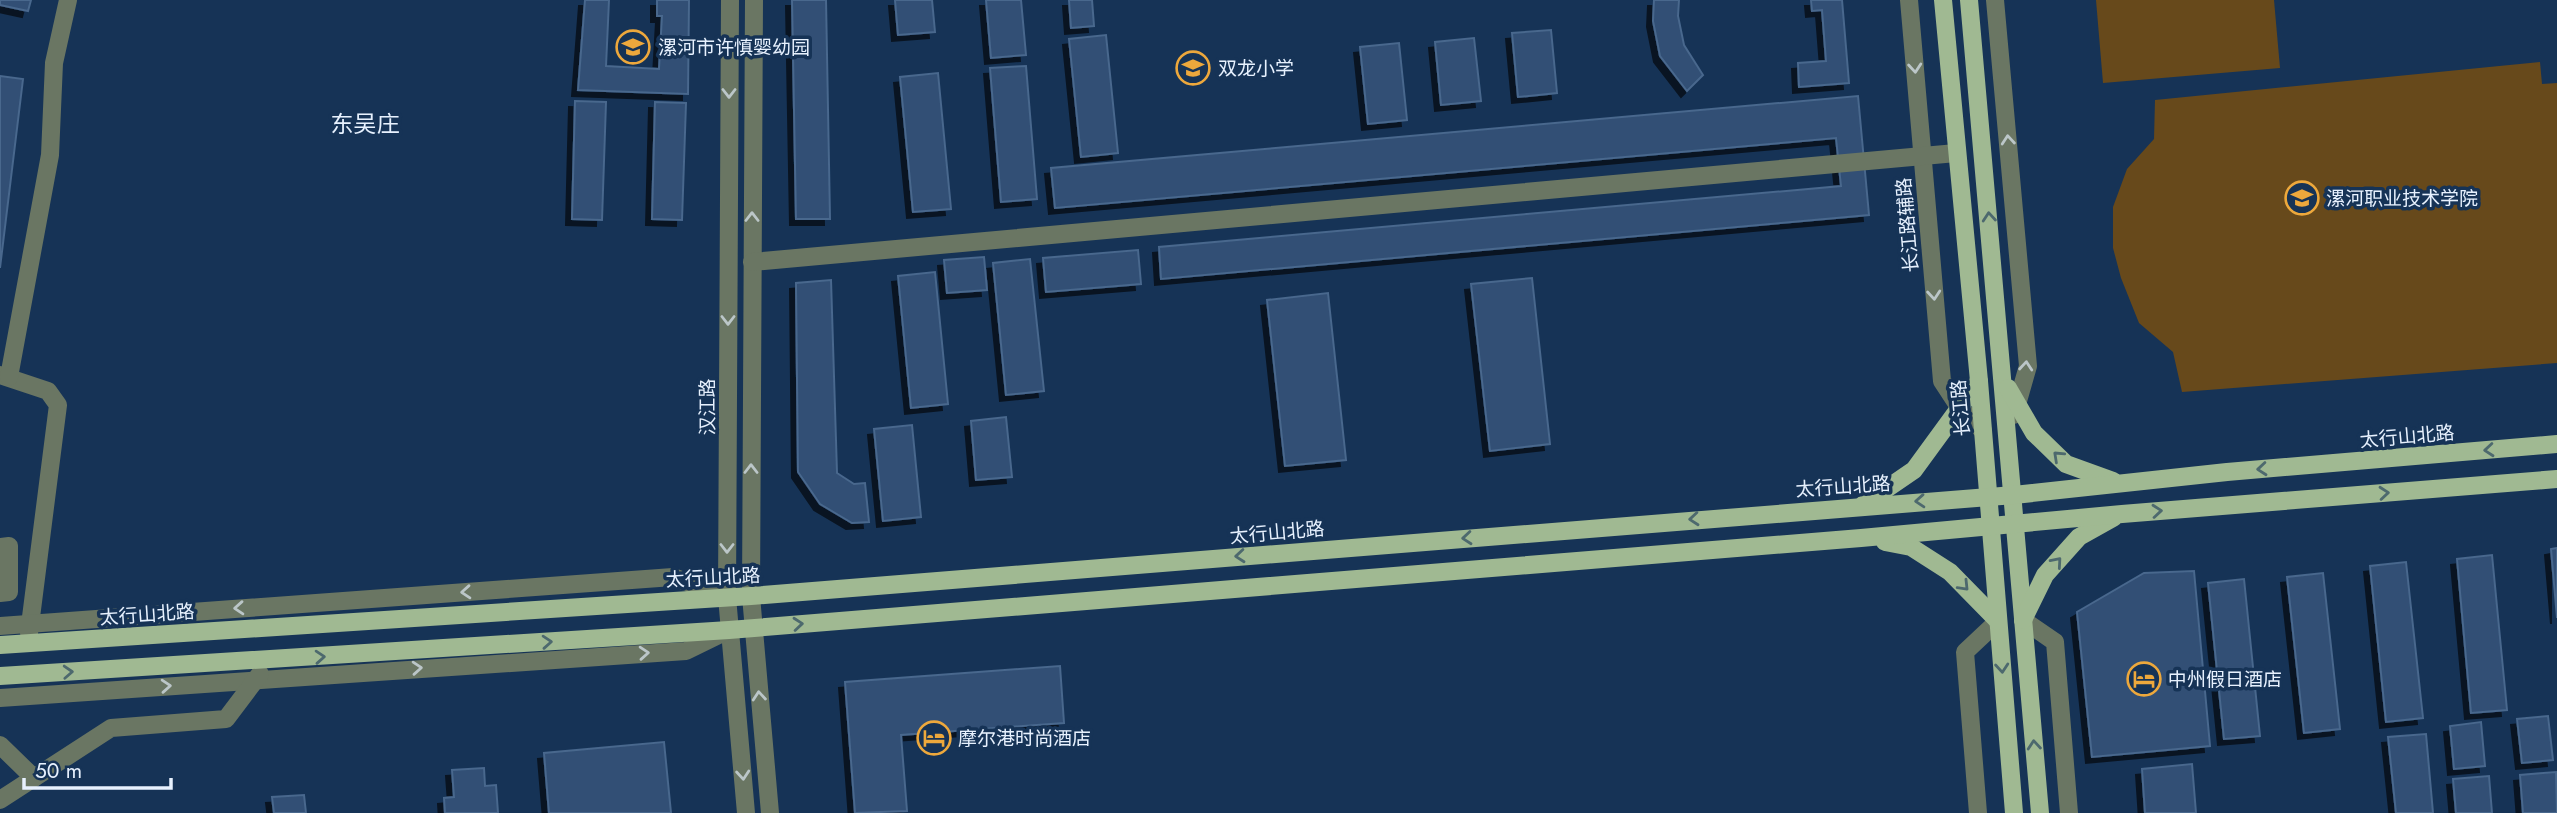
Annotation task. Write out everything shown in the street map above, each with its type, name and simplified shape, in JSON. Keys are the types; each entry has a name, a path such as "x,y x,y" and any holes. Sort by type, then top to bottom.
{"main road":[{"name":"长江路","path":"1943,0 1979,381 2014,813"},
{"path":"1969,0 2040,813"},
{"path":"2003,379 2034,433 2066,464 2120,483"},
{"path":"1862,506 1914,470 1979,381"},
{"name":"太行山北路","path":"0,645 751,596 2014,495 2557,444"},
{"path":"0,676 729,630 2557,479"},
{"path":"2023,620 2045,575 2079,537 2122,514"},
{"path":"1861,538 1911,547 1950,572 1998,621"}],"street":[{"path":"27,643 58,405 48,391 4,376 50,155 54,63 68,0"},
{"name":"汉江路","path":"730,0 727,597 746,813"},
{"path":"754,0 751,596 769,813"},
{"name":"长江路辅路","path":"1909,0 1942,381 1959,407 1983,431"},
{"path":"1995,0 2028,366 2008,432"},
{"path":"752,262 1956,153"},
{"path":"0,547 9,546 9,592 0,593"},
{"path":"0,626 673,577 727,597"},
{"path":"2023,620 2055,642 2069,813"},
{"path":"1978,813 1965,652 1998,621"},
{"path":"0,698 686,651 729,630"},
{"path":"0,800 111,728 226,719 271,660"},
{"path":"0,745 34,778"}],"shaded area":[{"path":"2096,0 2274,0 2280,68 2103,83"},
{"path":"2540,62 2542,84 2557,83 2557,363 2182,392 2173,352 2139,323 2121,278 2113,248 2113,207 2127,169 2154,139 2155,100"}],"building":[{"path":"0,0 31,0 28,11 0,5"},
{"path":"585,0 609,0 606,66 659,69 662,16 657,16 657,0 689,0 688,94 578,90"},
{"path":"792,0 826,0 830,219 796,219"},
{"path":"895,0 932,0 935,32 898,35"},
{"path":"986,0 1021,0 1026,55 991,58"},
{"path":"1069,0 1092,0 1094,26 1071,28"},
{"path":"1654,0 1679,0 1678,16 1684,45 1703,75 1687,91 1660,56 1653,21"},
{"path":"1811,0 1842,0 1849,83 1799,87 1798,63 1826,61 1822,10 1812,11"},
{"path":"1551,30 1557,93 1518,97 1512,33"},
{"path":"1106,35 1118,153 1081,157 1069,39"},
{"path":"1474,38 1481,101 1441,105 1435,42"},
{"path":"1399,43 1407,120 1368,124 1360,47"},
{"path":"1026,66 1037,199 1001,202 990,68"},
{"path":"938,73 951,209 913,212 900,77"},
{"path":"0,76 23,79 0,268"},
{"path":"1858,96 1869,215 1161,279 1159,247 1841,186 1836,138 1055,208 1051,168"},
{"path":"575,101 606,102 602,220 572,219"},
{"path":"655,102 686,103 682,220 652,219"},
{"path":"1138,250 1141,284 1046,292 1043,258"},
{"path":"984,257 987,290 947,293 944,260"},
{"path":"1030,259 1044,391 1006,395 993,263"},
{"path":"935,272 948,404 911,408 898,276"},
{"path":"1532,278 1550,444 1490,451 1471,284"},
{"path":"831,280 837,473 854,484 865,483 869,522 852,523 820,504 798,472 796,283"},
{"path":"1328,293 1346,460 1285,466 1267,300"},
{"path":"1006,417 1012,477 976,480 971,421"},
{"path":"912,425 921,517 883,521 874,429"},
{"path":"2557,548 2557,618 2551,549"},
{"path":"2492,555 2507,710 2471,713 2457,559"},
{"path":"2406,562 2423,718 2386,722 2370,566"},
{"name":"中州假日酒店","path":"2194,571 2210,746 2092,757 2077,612 2144,573"},
{"path":"2323,573 2340,729 2304,733 2287,577"},
{"path":"2244,579 2260,736 2224,739 2208,583"},
{"name":"摩尔港时尚酒店","path":"1060,666 1064,723 901,735 907,811 855,813 845,682"},
{"path":"2548,716 2553,760 2522,763 2517,719"},
{"path":"2481,722 2485,766 2454,769 2450,726"},
{"path":"2426,734 2433,813 2396,813 2388,737"},
{"path":"664,742 671,813 549,813 544,753"},
{"path":"2192,764 2196,813 2145,813 2142,769"},
{"path":"484,768 485,786 496,785 498,813 445,813 444,798 454,797 452,770"},
{"path":"2556,772 2557,813 2523,813 2520,775"},
{"path":"2489,776 2492,813 2456,813 2453,779"},
{"path":"304,795 306,813 274,813 272,797"}],"place":[{"name":"漯河市许慎婴幼园","path":"633,47"},
{"name":"双龙小学","path":"1193,68"},
{"name":"漯河职业技术学院","path":"2302,198"},
{"name":"中州假日酒店","path":"2144,679"},
{"name":"摩尔港时尚酒店","path":"934,738"}],"district":[{"name":"东吴庄","path":"365,124"}]}
